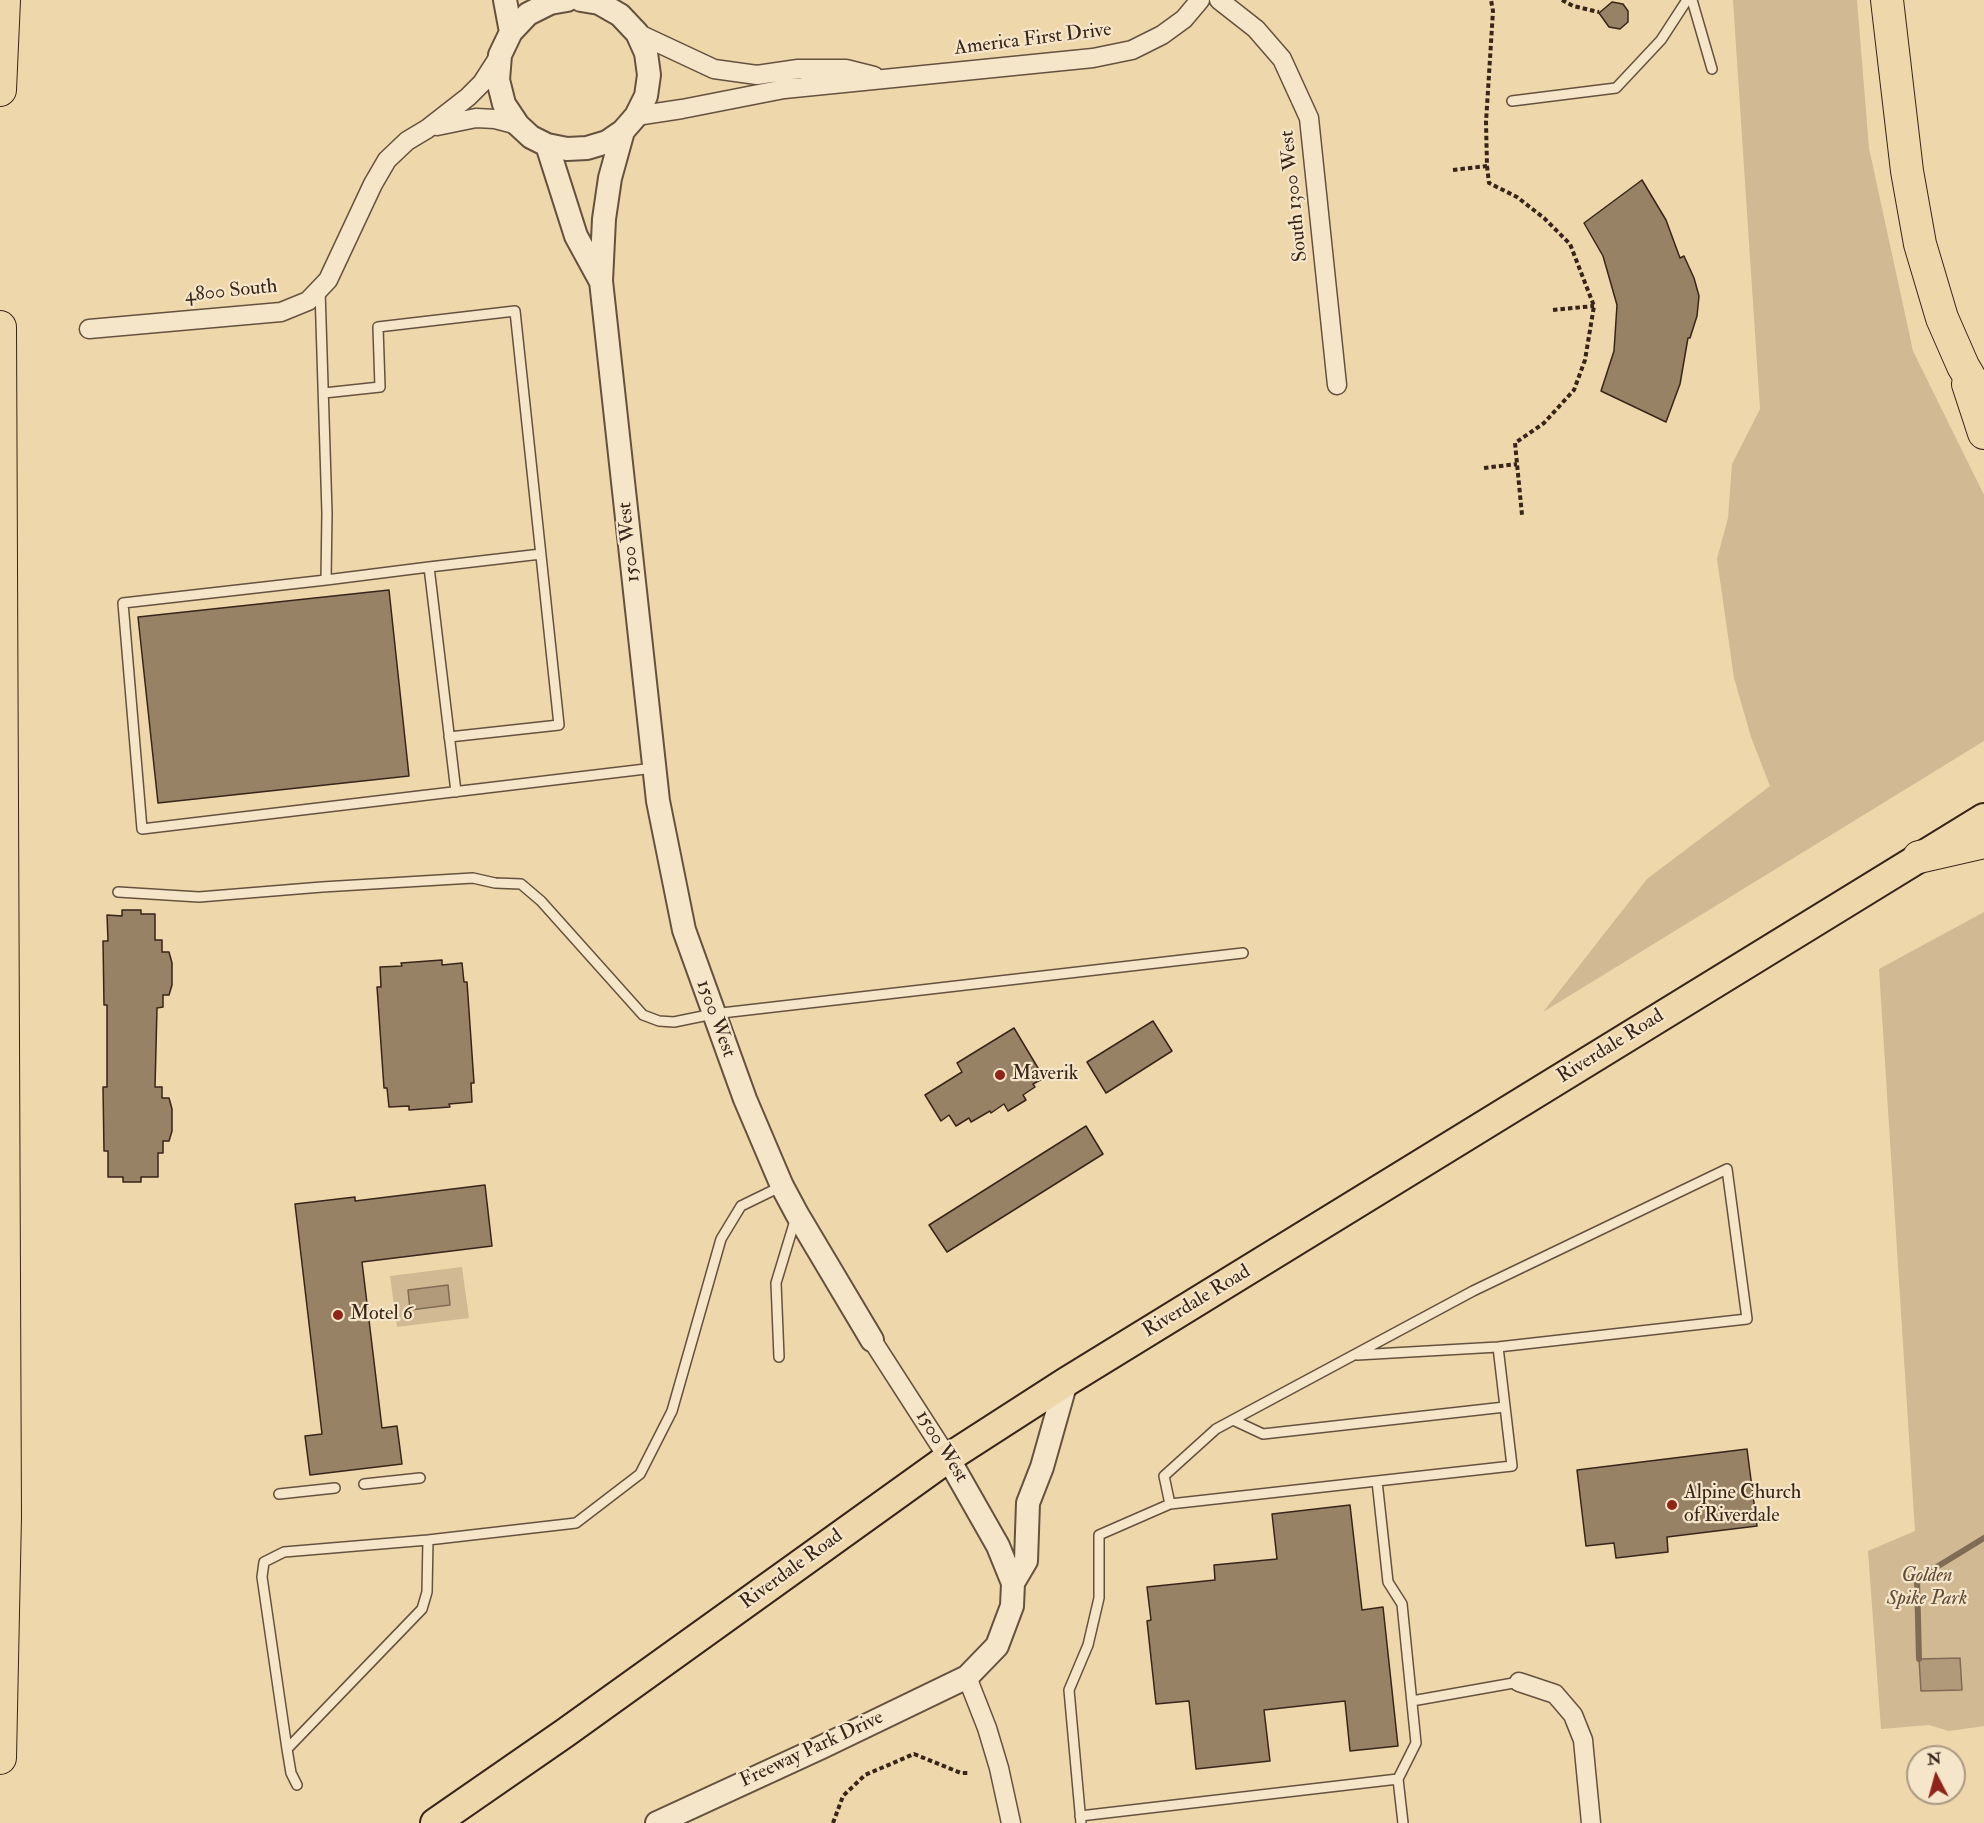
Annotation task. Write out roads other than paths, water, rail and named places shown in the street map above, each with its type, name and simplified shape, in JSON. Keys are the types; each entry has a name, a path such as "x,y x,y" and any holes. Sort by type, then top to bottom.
{"highway":[{"path":"0,90 4,0"},
{"path":"1887,0 1907,171 1917,234 1935,300 1963,366 1984,433"},
{"path":"0,327 5,1516 0,1758"},
{"path":"1963,366 1984,402"},
{"path":"1919,857 1984,842"}],"main road":[{"name":"Riverdale Road","path":"435,1823 565,1733 948,1458 1066,1382 1984,818"}],"street":[{"path":"505,0 511,32"},
{"path":"567,0 550,3 528,14 511,32 500,55 498,80 504,104 518,125 531,137 547,145 567,149 587,148 607,142 630,124"},
{"name":"America First Drive","path":"630,124 682,109 784,89 1093,58 1132,50 1162,35 1184,20 1200,0"},
{"name":"South 1300 West","path":"1220,0 1256,29 1282,59 1309,118 1337,385"},
{"path":"591,1 620,15 637,33"},
{"name":"America First Drive","path":"637,33 714,69 757,75 798,69 846,69 891,79"},
{"name":"1500 West","path":"637,33 646,53 649,75 646,96 630,124 610,178 604,219 601,281 658,801 684,930 745,1099 782,1186 872,1340 948,1458 998,1546 1013,1582 1012,1606 997,1646 967,1677"},
{"name":"4800 South","path":"88,329 281,312 308,301 328,280 373,184 387,160 407,141 427,129 482,83 500,55"},
{"name":"4800 South","path":"427,129 476,118 495,119 518,125"},
{"name":"1500 West","path":"547,145 576,236 601,281"},
{"path":"1013,1582 1026,1561 1028,1503 1042,1467 1066,1382"},
{"path":"967,1677 990,1738 1011,1823"},
{"name":"Freeway Park Drive","path":"657,1823 967,1677"},
{"path":"1519,1682 1555,1694 1573,1715 1584,1740 1591,1823"}],"lane":[{"path":"1512,101 1616,88 1661,40 1687,0"},
{"path":"1692,0 1712,69"},
{"path":"320,288 324,393 326,580"},
{"path":"324,393 380,387 378,327 515,311 559,725 449,738"},
{"path":"540,554 123,603 142,829 654,768"},
{"path":"429,567 456,792"},
{"path":"118,892 199,897 322,886 473,878 495,883 521,884 541,901 643,1015 659,1021 674,1022 713,1014 1243,953"},
{"path":"1170,1504 1164,1476 1216,1430 1473,1291 1726,1169 1747,1319 1498,1347 1355,1355"},
{"path":"297,1785 291,1773 287,1749 262,1577 264,1562 284,1552 428,1540 576,1523 640,1474 672,1411 721,1239 741,1206 782,1186"},
{"path":"779,1357 776,1283 797,1214"},
{"path":"1398,1779 1081,1819 1069,1690 1089,1645 1099,1598 1099,1534 1170,1504 1512,1466 1498,1347"},
{"path":"1233,1420 1263,1434 1505,1407"},
{"path":"363,1484 420,1478"},
{"path":"1377,1481 1388,1582 1402,1604 1416,1743 1398,1779 1403,1823"},
{"path":"279,1494 335,1488"},
{"path":"287,1749 422,1609 427,1592 428,1540"},
{"path":"1412,1701 1519,1682"}],"waterway":[{"path":"1905,1578 1917,1579 1984,1538"},
{"path":"1917,1579 1919,1659"}],"place":[{"name":"Maverik","path":"1000,1075"},
{"name":"Motel 6","path":"338,1315"},
{"name":"Alpine Church of Riverdale","path":"1672,1505"}],"park label":[{"name":"Golden Spike Park","path":"1927,1588"}]}
